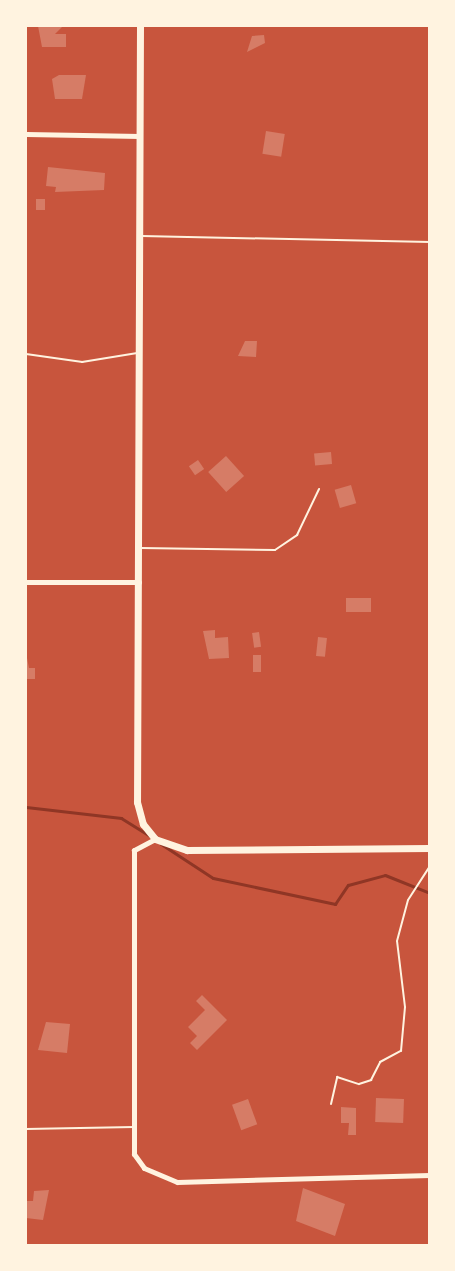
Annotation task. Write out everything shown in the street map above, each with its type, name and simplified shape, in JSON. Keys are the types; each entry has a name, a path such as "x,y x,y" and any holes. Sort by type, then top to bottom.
{"street":[{"path":"140,26 141,582 137,802 143,824 155,839 187,850 429,848"},
{"path":"26,134 140,136"},
{"path":"26,582 141,582"},
{"path":"155,839 134,850 134,1154 144,1168 177,1182 429,1175"}],"lane":[{"path":"139,236 429,242"},
{"path":"26,354 82,362 140,352"},
{"path":"141,548 274,550 297,535 319,489"},
{"path":"331,1104 337,1077 359,1084 371,1080 380,1062 401,1051 405,1007 397,941 408,900 429,866"},
{"path":"26,1129 134,1127"}],"building":[{"path":"38,26 63,26 55,34 66,34 66,47 42,47"},
{"path":"264,35 265,43 247,52 252,36"},
{"path":"59,75 86,75 82,99 55,99 52,79"},
{"path":"266,131 285,134 281,157 262,154"},
{"path":"48,167 105,173 104,190 55,192 56,187 46,186"},
{"path":"36,199 45,199 45,210 36,210"},
{"path":"245,341 257,341 256,357 238,356"},
{"path":"331,452 332,464 315,465 314,453"},
{"path":"226,456 244,476 226,492 208,472"},
{"path":"198,460 204,469 195,475 189,466"},
{"path":"351,485 356,503 340,508 335,490"},
{"path":"346,598 371,598 371,612 346,612"},
{"path":"215,630 215,638 228,637 229,658 209,659 203,631"},
{"path":"259,632 261,647 254,648 252,633"},
{"path":"318,637 327,638 325,657 316,656"},
{"path":"26,653 29,668 35,668 35,679 26,679"},
{"path":"253,655 261,655 261,672 253,672"},
{"path":"202,995 227,1020 197,1050 190,1043 197,1036 188,1027 205,1010 196,1001"},
{"path":"46,1022 70,1024 67,1053 38,1050"},
{"path":"376,1098 404,1099 403,1123 375,1122"},
{"path":"248,1099 257,1124 241,1130 232,1105"},
{"path":"341,1107 356,1108 356,1135 348,1135 349,1123 341,1123"},
{"path":"303,1188 345,1204 335,1236 296,1221"},
{"path":"49,1190 43,1220 26,1218 26,1201 33,1201 34,1191"}],"waterway":[{"path":"26,807 121,818 151,837"},
{"path":"161,844 213,878 335,904 348,885 385,875 430,893"}]}
